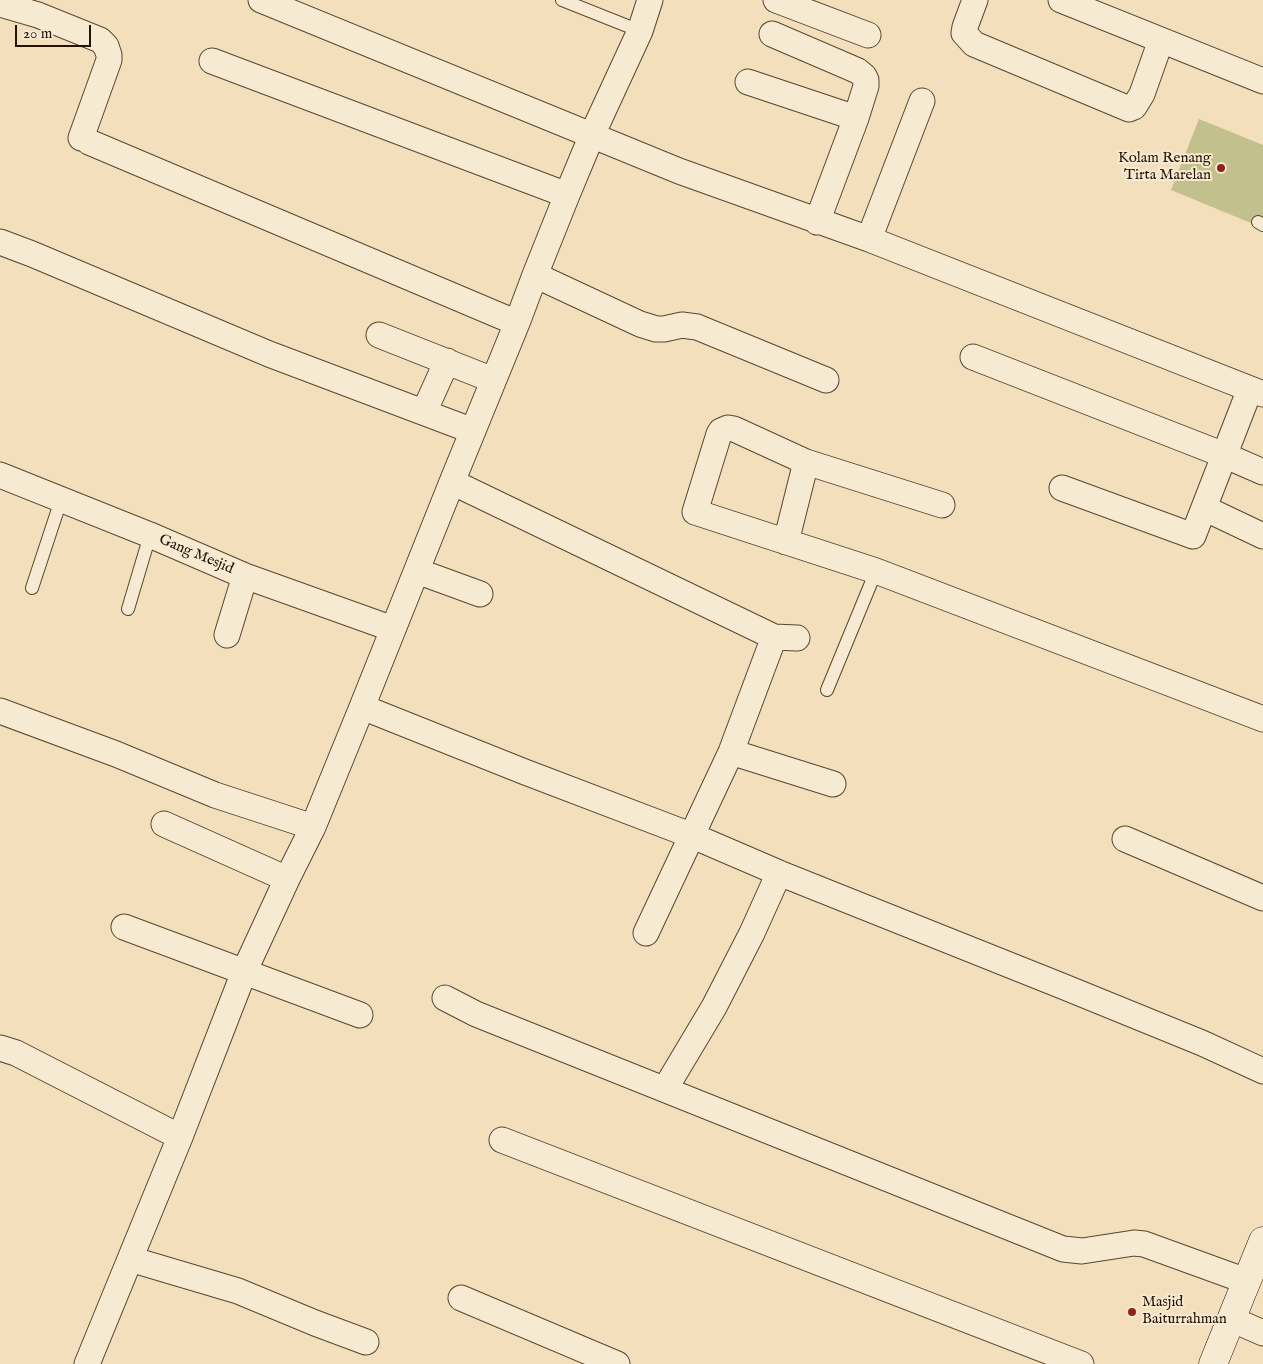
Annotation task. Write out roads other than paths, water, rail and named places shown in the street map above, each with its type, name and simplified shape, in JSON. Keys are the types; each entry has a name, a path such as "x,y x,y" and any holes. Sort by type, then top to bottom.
{"street":[{"path":"261,0 679,171 817,222 869,239 1257,392 1224,455 1193,536 1062,488"},
{"path":"87,1364 180,1137 244,972 313,827 567,195 592,135 640,31 650,0"},
{"path":"776,0 868,35"},
{"path":"975,0 964,33 974,44 1129,109 1134,106 1142,94 1161,40"},
{"path":"1061,0 1263,82"},
{"path":"0,4 38,15 100,40 106,46 109,60 85,140 517,323"},
{"path":"772,34 858,71 866,80 866,86 856,118 817,222"},
{"path":"212,61 567,195"},
{"path":"748,82 856,118"},
{"path":"869,239 922,101"},
{"path":"0,242 269,354 473,431"},
{"path":"535,275 640,324 656,329 682,326 696,327 826,380"},
{"path":"379,335 493,380"},
{"path":"973,357 1263,472"},
{"path":"424,412 447,361"},
{"path":"942,505 806,462 728,428 719,434 695,512 876,571 1263,719"},
{"path":"786,542 806,462"},
{"name":"Gang Mesjid","path":"0,475 150,535 245,576 393,629"},
{"path":"452,482 786,638 646,933"},
{"path":"1204,508 1263,536"},
{"path":"417,570 480,594"},
{"path":"227,635 245,576"},
{"path":"362,708 692,836 779,873 1202,1043 1263,1071"},
{"path":"0,711 116,754 215,795 313,827"},
{"path":"731,752 834,784"},
{"path":"164,824 287,879"},
{"path":"1125,839 1263,898"},
{"path":"665,1089 714,1007 752,933 779,873"},
{"path":"124,927 360,1015"},
{"path":"445,998 476,1014 1064,1249 1082,1251 1134,1243 1144,1244 1246,1281"},
{"path":"0,1048 16,1054 180,1137"},
{"path":"502,1140 1081,1364"},
{"path":"1213,1364 1263,1241"},
{"path":"130,1259 238,1291 366,1342"},
{"path":"461,1298 617,1364"},
{"path":"1231,1319 1263,1333"}],"lane":[{"path":"562,0 640,31"},
{"path":"32,588 61,500"},
{"path":"128,609 150,535"},
{"path":"828,690 876,571"}],"place":[{"name":"Kolam Renang Tirta Marelan","path":"1221,168"},
{"name":"Masjid Baiturrahman","path":"1132,1312"}]}
